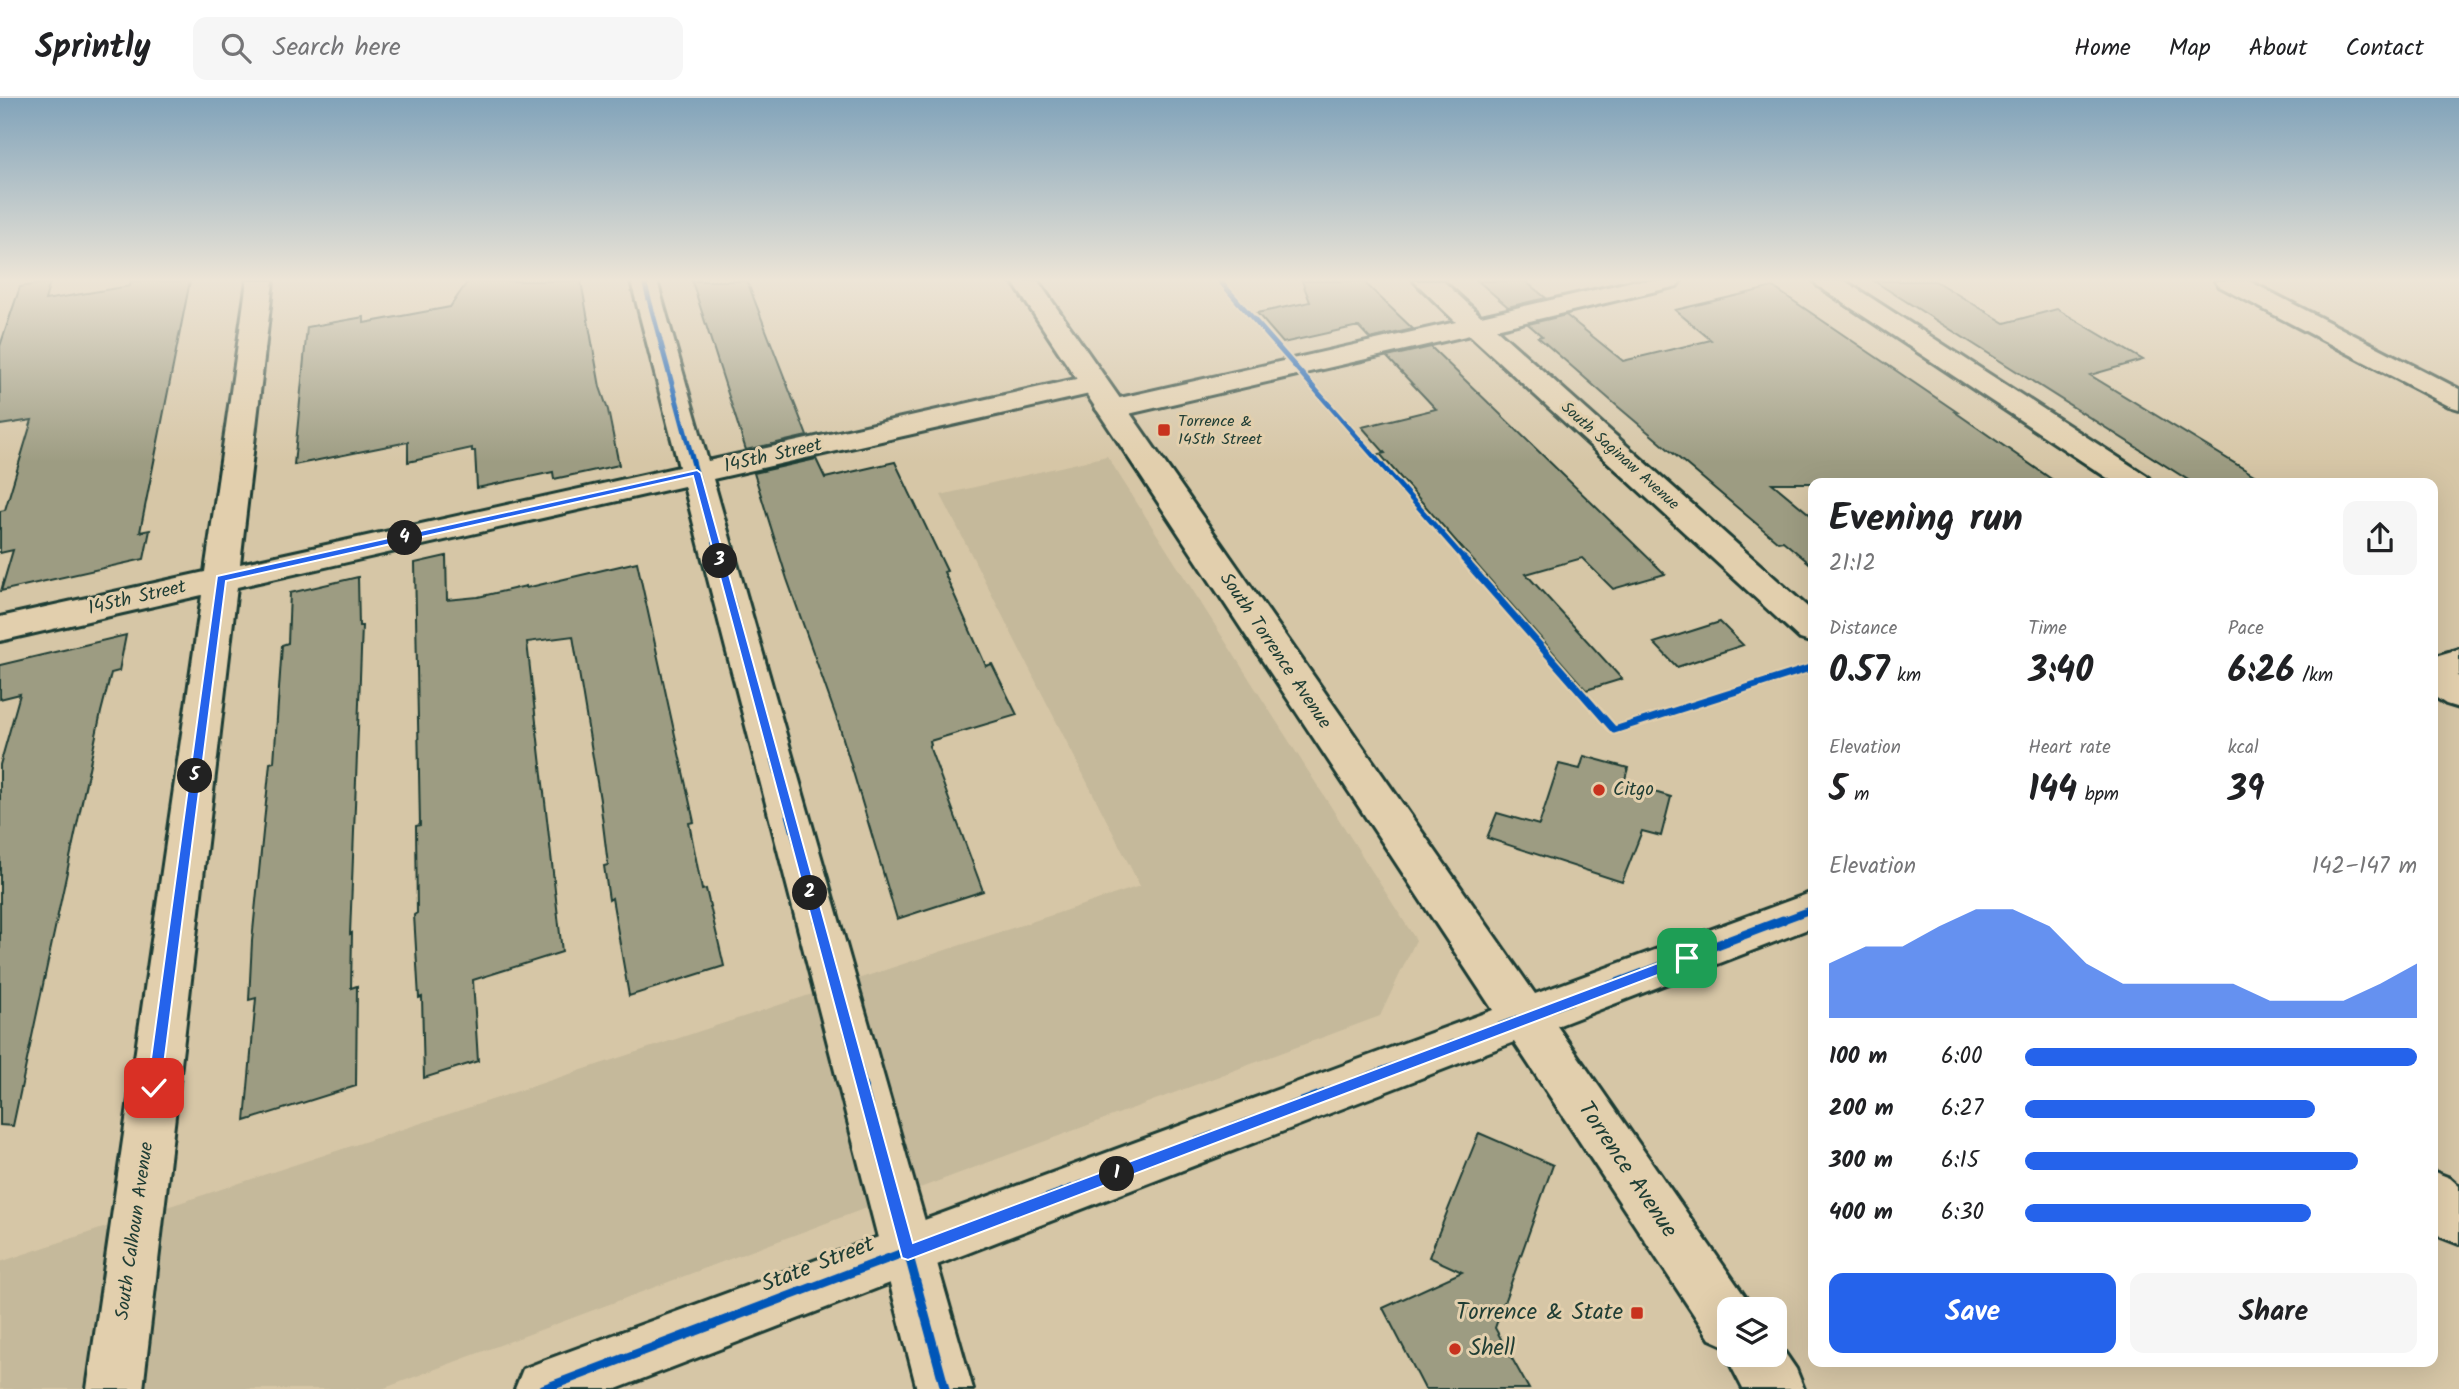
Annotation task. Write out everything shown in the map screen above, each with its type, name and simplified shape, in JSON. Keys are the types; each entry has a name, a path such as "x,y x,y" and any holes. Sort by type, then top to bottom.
{"street":[{"name":"South Calhoun Avenue","path":"115,1389 252,341"},
{"path":"661,341 945,1389"},
{"name":"South Torrence Avenue","path":"1066,341 1526,1020"},
{"name":"145th Street","path":"0,629 697,473 1391,341"},
{"name":"South Saginaw Avenue","path":"1494,341 1808,626"},
{"path":"1918,341 2128,478"},
{"path":"2345,341 2459,400"},
{"path":"2438,669 2459,661"},
{"path":"2438,681 2459,695"},
{"name":"State Street","path":"543,1389 1526,1020 1808,911"},
{"name":"Torrence Avenue","path":"1526,1020 1717,1302"},
{"path":"2438,1200 2459,1219"},
{"path":"1762,1367 1776,1389"}],"shaded area":[{"path":"1107,456 1416,940 1380,1016 382,1389 0,1389 0,1262 1140,886 941,495"}],"building":[{"path":"2,341 178,341 140,532 150,530 144,559 1,591 13,550 0,553 0,511 5,510 32,420 0,425"},
{"path":"306,341 592,341 619,465 554,479 553,472 477,488 475,451 472,451 472,448 408,462 408,442 294,465"},
{"path":"711,341 770,341 807,436 746,450"},
{"path":"1543,341 1599,341 1623,361 1706,341 1853,341 2050,478 1808,478 1808,483 1772,483 1808,513 1808,562 1783,541 1778,542"},
{"path":"1969,341 2111,341 2143,360 2090,375 2259,478 2185,478"},
{"path":"1431,347 1665,574 1613,589 1582,558 1526,574 1622,679 1586,690 1380,454 1385,453 1362,427 1436,409 1387,357"},
{"path":"816,459 825,478 895,462 947,571 944,572 986,666 992,664 1017,715 930,741 929,746 983,891 897,919 839,725 787,579 754,473"},
{"path":"446,556 447,600 526,588 637,562 694,822 689,823 702,890 706,889 724,966 629,996 612,898 609,900 604,866 608,865 600,800 573,636 527,642 562,952 473,980 478,1061 424,1078 422,997 419,998 414,915 417,913 416,826 420,825 415,563"},
{"path":"358,577 359,626 362,626 350,934 352,933 351,988 357,986 356,1086 245,1121 256,998 249,1000 252,941 270,763 274,762 282,645 288,643 290,593"},
{"path":"1720,622 1743,645 1677,667 1654,643"},
{"path":"126,635 119,671 111,673 101,712 13,1126 0,1125 0,765 20,694 0,699 0,665"},
{"path":"1584,756 1628,768 1624,783 1671,797 1661,836 1642,831 1622,882 1487,838 1497,813 1539,825 1559,764 1580,769"},
{"path":"1479,1133 1553,1165 1495,1328 1529,1389 1425,1389 1383,1308 1462,1272 1429,1257"}],"cycle path":[{"path":"660,341 945,1389"},
{"path":"1273,341 1614,730 1808,669"},
{"path":"543,1389 1808,911"}],"place":[{"name":"Torrence & 145th Street","path":"1164,430"},
{"name":"Citgo","path":"1599,790"},
{"name":"Torrence & State","path":"1637,1313"},
{"name":"Shell","path":"1455,1349"}],"route":[{"path":"154,1088 221,579 697,473 908,1252 1687,958"}]}
